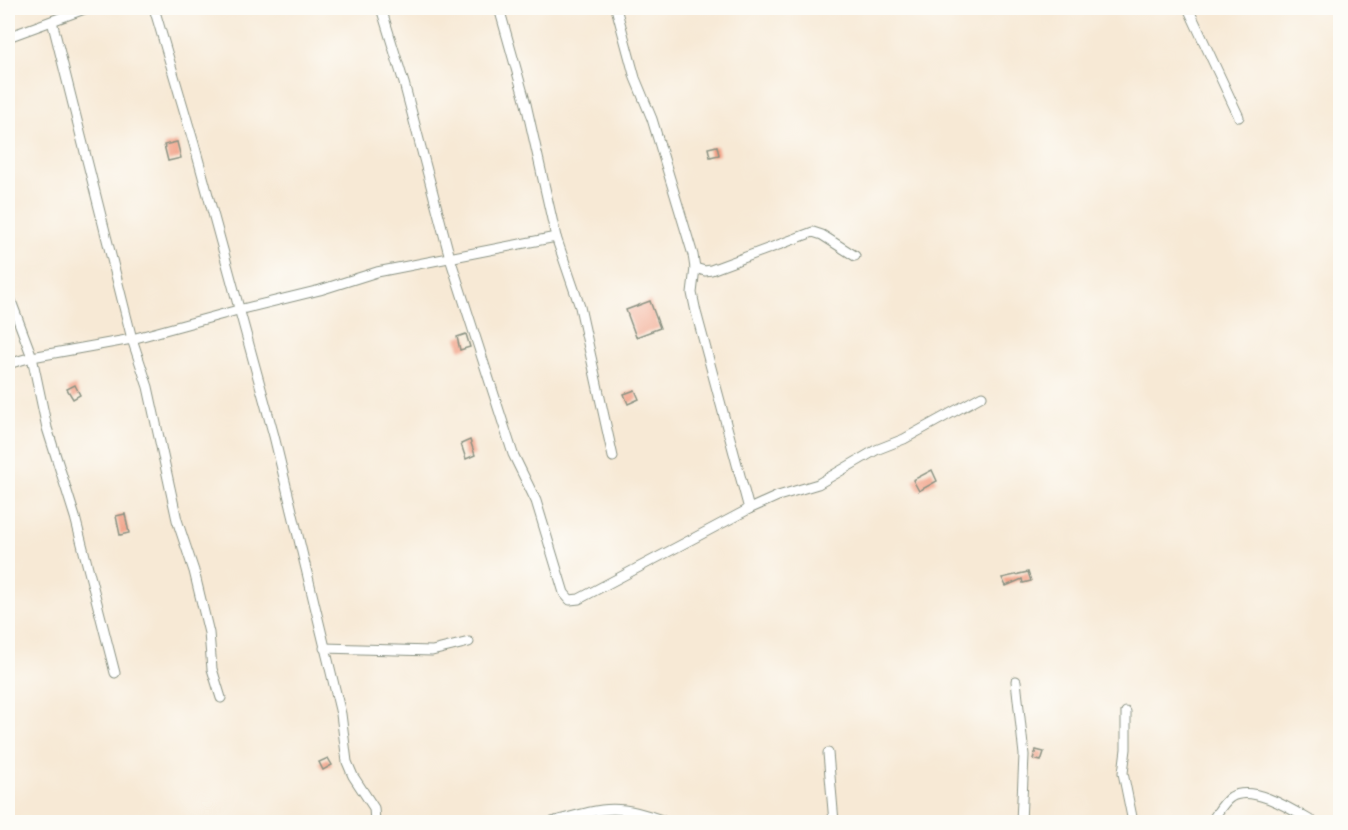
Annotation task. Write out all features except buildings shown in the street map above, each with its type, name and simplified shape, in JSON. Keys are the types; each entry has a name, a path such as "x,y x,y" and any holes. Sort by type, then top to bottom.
{"street":[{"path":"8,37 87,8"},
{"path":"154,8 274,436 341,714 347,762 353,776 374,808 375,822"},
{"path":"381,8 404,83 450,258 513,454 536,501 564,593 570,600 579,599 778,495 818,484 862,457 904,439 982,396"},
{"path":"499,8 526,104 556,237 580,307 613,457"},
{"path":"616,8 635,78 652,119 686,230 695,268 692,293 696,312 749,509"},
{"path":"1188,8 1239,117"},
{"path":"52,21 132,339 148,387 177,520 194,571 209,633 212,669 221,698"},
{"path":"695,268 711,270 730,261 760,253 813,232 822,235 855,256"},
{"path":"8,364 32,357 132,339 320,290 377,272 556,237"},
{"path":"8,293 32,357 45,419 75,517 115,673"},
{"path":"324,648 432,651 469,642"},
{"path":"1016,681 1024,755 1021,822"},
{"path":"1125,712 1126,749 1123,766 1132,822"},
{"path":"828,753 834,822"},
{"path":"1211,822 1231,796 1242,794 1270,799 1313,822"},
{"path":"552,822 593,810 625,808 667,822"},
{"path":"593,810 596,822"}]}
